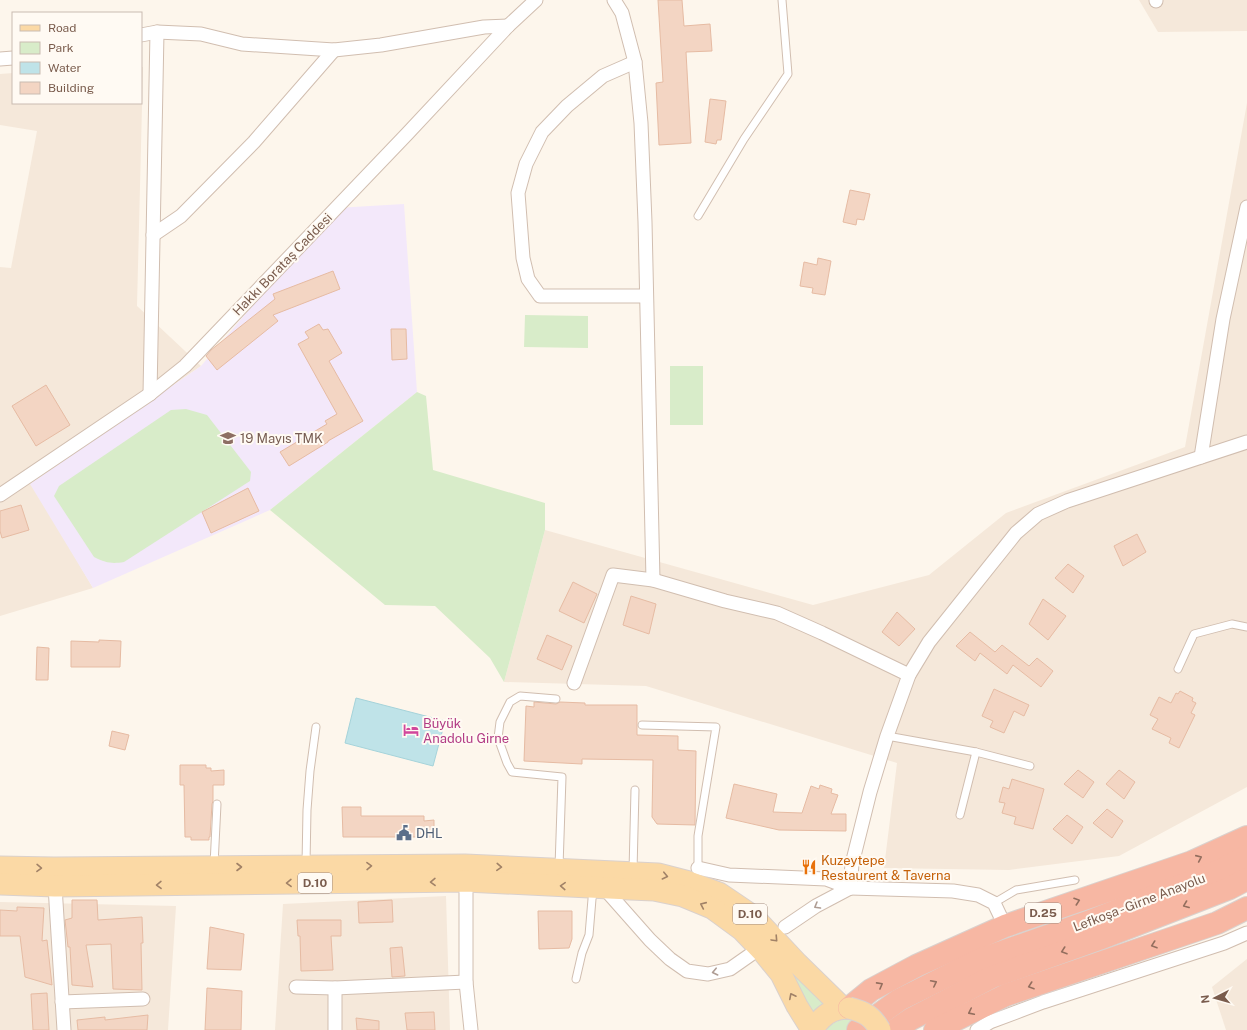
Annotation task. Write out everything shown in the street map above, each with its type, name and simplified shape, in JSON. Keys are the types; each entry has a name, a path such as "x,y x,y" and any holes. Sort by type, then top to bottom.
{"highway":[{"name":"D.25","path":"846,1008 871,990 916,966 1005,926 1192,862 1247,837"},
{"name":"Lefkoşa - Girne Anayolu","path":"858,1030 900,1000 979,960 1088,922 1223,869 1247,856"},
{"name":"Lefkoşa - Girne Anayolu","path":"895,1030 911,1019 992,976 1106,936 1230,888 1247,878"},
{"path":"935,1030 1006,995 1217,923 1247,908"}],"main road":[{"name":"D.10","path":"0,867 54,868 465,865 658,874 683,880 719,893 753,916 796,963 846,1008"},
{"name":"D.10","path":"0,884 55,886 466,881 654,890 683,896 712,908 742,930 781,974 797,1006 812,1030 820,1019 830,1012 846,1008 863,1012 875,1021 880,1030"}],"street":[{"path":"614,0 622,14 635,62 641,123 653,580"},
{"name":"Hakkı Borataş Caddesi","path":"0,495 150,394 184,366 402,140 533,1"},
{"path":"142,35 157,32 201,34 242,44 334,50 381,45 484,27 508,26"},
{"path":"150,394 157,32"},
{"path":"153,235 182,216 254,142 334,50"},
{"path":"0,59 12,58"},
{"path":"635,62 603,76 567,106 542,132 526,164 518,193 523,258 528,279 540,296 646,296"},
{"path":"1201,457 1224,319 1247,207"},
{"path":"850,888 852,864 870,792 908,675 929,642 1016,533 1038,514 1067,501 1247,442"},
{"path":"574,683 614,575 653,580 777,613 908,675"},
{"path":"698,868 730,875 826,878 850,888 953,892 978,895 994,903 1005,926"},
{"path":"466,881 466,982 471,1030"},
{"path":"55,886 64,1030"},
{"path":"599,888 670,959 687,971 708,974 730,969 750,955"},
{"path":"785,927 816,906 850,888"},
{"path":"977,1030 990,1022 1043,1002 1245,937"},
{"path":"296,987 335,988 466,982"},
{"path":"335,988 335,1030"},
{"path":"62,1002 143,999"}],"lane":[{"path":"698,216 744,139 788,74 782,0"},
{"path":"1178,669 1194,634 1232,624 1247,627"},
{"path":"556,699 520,696 510,702 500,722 498,738 512,772 562,777 559,870"},
{"path":"642,725 716,727 698,836 698,868"},
{"path":"306,866 309,779 316,727"},
{"path":"887,736 976,752 1030,766"},
{"path":"960,815 976,752"},
{"path":"633,873 635,790"},
{"path":"214,867 217,804"},
{"path":"994,903 1016,890 1075,880"},
{"path":"576,979 582,953 589,935 592,899 599,888"}],"shaded area":[{"path":"1139,0 1247,0 1247,31 1158,32"},
{"path":"143,67 137,306 201,366 31,483 93,588 0,616 0,267 11,268 37,131 0,125 0,74 12,73 12,104 142,104"},
{"path":"1247,103 1247,787 1119,856 1009,870 884,868 897,763 646,686 504,682 545,530 813,605 929,575 1006,513 1185,447"},
{"name":"19 Mayıs TMK","path":"404,204 417,392 270,510 93,588 30,484 201,366 336,208"},
{"path":"446,896 450,1030 275,1030 283,904"},
{"path":"0,902 176,906 168,1030 0,1030"},
{"path":"1247,959 1247,1030 1226,1030 1212,987"}],"green space":[{"path":"525,315 588,316 588,348 524,347"},
{"path":"670,366 703,366 703,425 670,425"},
{"path":"417,392 426,396 433,470 545,503 545,530 504,682 490,658 435,606 385,605 270,510"},
{"path":"186,409 207,415 251,472 250,481 124,562 116,563 102,561 94,557 54,496 59,486 171,410"},
{"path":"791,968 832,1005 812,1021 788,971"},
{"path":"852,1018 872,1030 826,1030 838,1021"}],"water":[{"path":"356,698 445,721 433,766 345,743"}],"building":[{"path":"658,0 682,0 684,26 710,24 712,51 686,52 691,143 659,145 656,83 663,82"},
{"path":"710,99 726,101 721,140 717,140 716,144 705,142"},
{"path":"850,190 870,194 864,220 857,219 856,225 843,222"},
{"path":"818,258 831,261 825,295 812,293 813,288 800,286 804,262 817,265"},
{"path":"333,271 340,289 273,315 278,321 217,370 206,356 211,350 275,299 273,294"},
{"path":"319,324 323,330 328,329 342,353 329,361 363,421 289,466 280,452 327,424 325,421 337,414 298,344 309,338 305,332"},
{"path":"391,329 406,329 407,359 392,360"},
{"path":"46,385 70,425 36,446 12,406"},
{"path":"248,488 259,511 211,533 202,512"},
{"path":"21,505 29,530 2,538 0,531 0,511"},
{"path":"1137,534 1146,552 1123,566 1114,546"},
{"path":"1068,564 1084,576 1073,593 1055,578"},
{"path":"573,582 597,594 584,623 559,611"},
{"path":"631,596 656,604 649,634 623,625"},
{"path":"1043,599 1066,616 1048,640 1029,624"},
{"path":"897,612 915,629 899,646 882,632"},
{"path":"970,632 995,652 1002,645 1029,666 1037,658 1053,671 1041,687 1013,665 1007,674 980,653 975,661 956,646"},
{"path":"547,635 572,646 562,670 537,659"},
{"path":"99,640 121,641 120,667 71,667 71,641 99,642"},
{"path":"37,647 49,648 48,680 36,680"},
{"path":"994,689 1029,705 1024,716 1014,711 1004,733 990,727 993,721 982,716"},
{"path":"1180,691 1193,698 1192,701 1196,703 1191,713 1195,715 1179,748 1169,743 1171,738 1152,729 1158,719 1150,715 1159,697 1171,703 1176,693 1178,694"},
{"path":"534,702 556,704 560,702 585,703 585,705 637,705 637,735 678,736 678,750 696,751 695,825 657,824 652,817 653,760 582,759 582,764 524,761 526,706 534,707"},
{"path":"112,731 129,735 125,750 109,746"},
{"path":"180,765 206,765 206,768 211,768 211,771 224,770 224,785 213,785 209,840 191,840 191,837 185,837 184,785 180,785"},
{"path":"1078,770 1094,782 1083,798 1064,784"},
{"path":"1119,770 1135,782 1124,799 1106,784"},
{"path":"1012,779 1044,789 1033,829 1014,824 1016,817 1002,813 1005,803 999,802 1003,787 1009,789"},
{"path":"734,784 777,794 773,812 802,813 811,786 819,789 820,785 832,789 831,793 838,795 831,814 846,814 846,831 779,830 726,818"},
{"path":"342,807 361,807 361,816 424,816 424,821 434,820 434,837 343,837"},
{"path":"1107,809 1123,821 1112,838 1093,823"},
{"path":"1067,815 1083,827 1072,844 1053,829"},
{"path":"72,900 97,900 98,920 142,917 142,990 113,989 111,944 86,945 93,987 72,985 70,947 68,947 65,920 72,918"},
{"path":"392,900 393,922 359,923 358,902"},
{"path":"17,907 44,908 42,941 47,940 52,985 25,977 20,936 0,936 0,910 17,911"},
{"path":"538,911 572,911 572,939 569,948 539,949"},
{"path":"297,920 341,920 341,936 331,936 333,970 301,971 300,936 298,936"},
{"path":"210,927 244,934 241,970 207,969"},
{"path":"402,947 405,976 392,977 390,948"},
{"path":"207,988 242,991 241,1030 205,1030"},
{"path":"47,993 49,1030 33,1030 31,994"},
{"path":"434,1012 435,1030 407,1030 405,1013"},
{"path":"148,1015 147,1030 78,1030 77,1020 105,1017 105,1020"},
{"path":"356,1018 379,1021 379,1030 357,1030"}],"place":[{"name":"19 Mayıs TMK","path":"228,438"},
{"name":"Büyük Anadolu Girne","path":"411,730"},
{"name":"DHL","path":"404,833"},
{"name":"Kuzeytepe Restaurent & Taverna","path":"809,867"}]}
